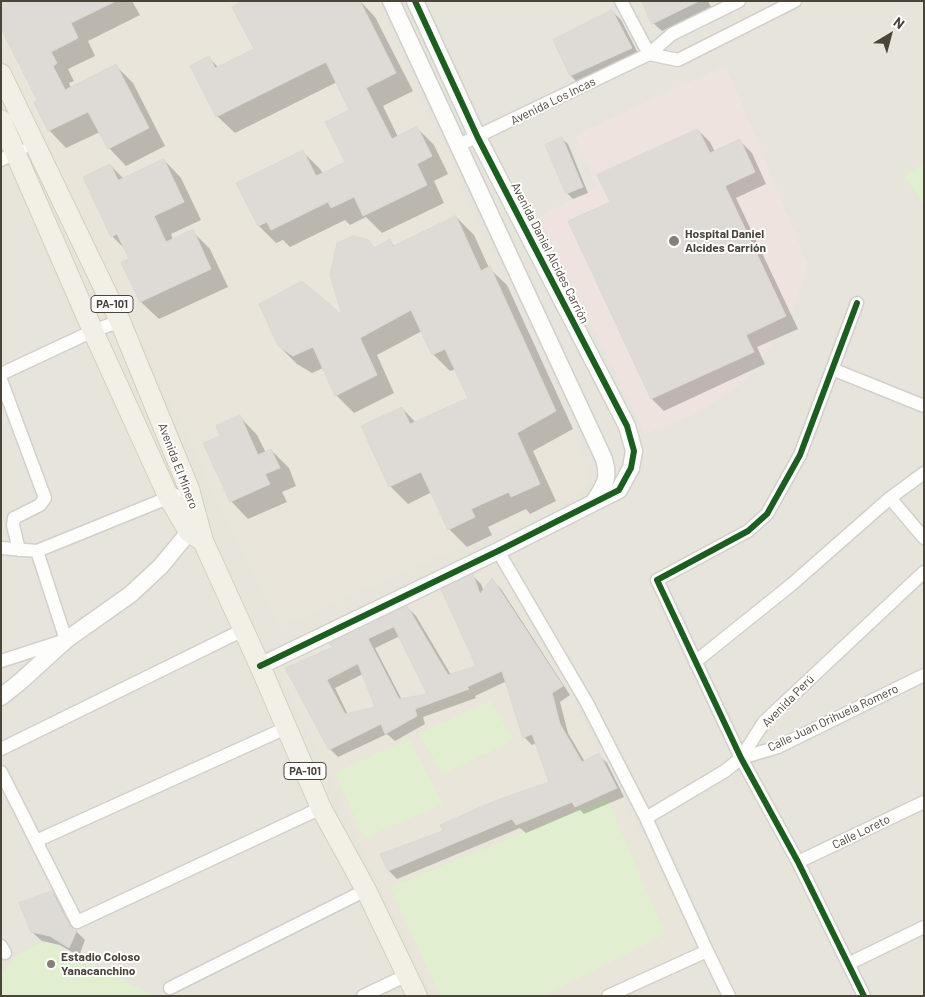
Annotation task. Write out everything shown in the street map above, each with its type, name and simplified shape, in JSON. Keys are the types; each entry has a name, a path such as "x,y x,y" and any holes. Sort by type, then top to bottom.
{"main road":[{"name":"Avenida El Minero","path":"1,74 120,321 189,488 197,532"},
{"name":"Avenida El Minero","path":"1,120 9,156 93,331 169,498 197,532"},
{"name":"PA-101","path":"197,532 260,666 321,808 366,890 417,996"}],"street":[{"path":"391,1 604,459 608,471 605,484 594,502"},
{"name":"Avenida Daniel Alcides Carrión","path":"260,666 498,551 619,490 631,468 634,451 627,426 478,138 415,1"},
{"path":"620,1 649,54 678,60 795,1"},
{"name":"Avenida Los Incas","path":"457,146 478,138 649,54 672,34 739,1"},
{"path":"422,69 442,61"},
{"path":"9,156 35,143"},
{"path":"857,303 800,455 767,514 748,531 657,580 741,758 798,862 864,996"},
{"path":"1,374 93,331 120,321"},
{"path":"832,369 924,406"},
{"path":"1,380 45,498 40,505 14,518 13,525 19,550"},
{"path":"695,662 791,585 890,498 924,473"},
{"path":"1,548 37,551 169,498 189,488"},
{"path":"890,498 924,538"},
{"path":"1,697 66,640 131,594 197,532"},
{"path":"37,551 66,640"},
{"path":"498,551 587,703 646,818 729,996"},
{"name":"Avenida Perú","path":"646,818 725,770 741,758 764,722 924,572"},
{"path":"1,749 243,630"},
{"path":"1,661 66,640"},
{"name":"Calle Juan Orihuela Romero","path":"741,758 778,747 924,675"},
{"path":"36,841 286,728"},
{"path":"1,772 77,922 321,808"},
{"name":"Calle Loreto","path":"798,862 924,802"},
{"path":"170,988 366,890"},
{"path":"848,964 924,927"},
{"path":"608,996 707,951"},
{"path":"363,996 407,975"}],"shaded area":[{"path":"1,1 924,1 924,996 1,996"},
{"path":"1,1 377,1 591,471 587,486 576,497 280,627 167,399 1,50"},
{"name":"Hospital Daniel Alcides Carrión","path":"726,65 808,264 790,318 747,380 697,413 645,434 539,217 596,187 575,135"},
{"path":"497,556 701,948 594,996 432,996 274,661"}],"green space":[{"path":"924,164 924,206 904,175"},
{"path":"490,701 514,740 442,774 419,733"},
{"path":"409,739 443,804 364,838 335,773"},
{"path":"607,798 665,934 543,996 440,996 390,887"},
{"name":"Estadio Coloso Yanacanchino","path":"45,940 154,996 1,996 1,973 17,955"}],"building":[{"path":"1,1 116,1 71,23 78,38 51,52 57,63 53,66 65,90 116,64 149,128 108,149 88,112 48,131 34,102 37,100 1,28"},
{"path":"243,1 360,1 396,73 366,88 392,139 417,126 432,156 417,164 427,185 363,216 354,197 331,208 328,202 271,230 267,222 258,226 236,183 303,150 316,176 345,162 325,122 349,110 326,62 216,117 190,66 209,56 215,68 254,49 232,7"},
{"path":"642,1 699,1 652,24"},
{"path":"612,10 632,48 570,76 553,40"},
{"path":"698,129 710,153 740,139 755,172 725,186 786,316 746,335 754,352 651,399 568,221 610,202 597,175"},
{"path":"562,137 583,187 566,194 545,145"},
{"path":"164,159 184,202 154,216 166,242 193,229 211,269 140,302 121,262 129,259 117,234 111,237 83,177 110,164 118,180"},
{"path":"456,216 481,271 490,266 556,411 517,433 540,484 511,497 509,492 471,509 475,517 448,530 421,472 389,487 361,426 402,407 410,424 468,398 445,349 432,355 411,310 360,338 377,375 335,396 313,347 293,356 278,346 259,304 302,281 342,315 330,275 337,243 353,236 369,240 374,248 390,239 393,246"},
{"path":"240,415 258,455 271,449 280,468 265,474 270,484 230,502 203,443 220,436 216,426"},
{"path":"473,574 480,594 492,578 563,686 552,693 560,724 582,762 599,753 617,788 575,807 572,802 516,825 512,819 388,871 380,854 443,831 440,825 492,802 549,782 532,734 523,738 502,671 467,687 469,689 415,709 417,716 385,734 381,724 329,750 285,668 333,647 329,644 407,606 448,675 476,666 441,589","holes":["394,627 427,694 399,699 368,639","358,664 375,707 345,714 327,680"]},
{"path":"52,891 70,926 77,930 69,948 50,936 31,932 19,903"}],"cycle path":[{"path":"260,666 498,551 619,490 631,468 634,451 627,426 478,138 415,1"},
{"path":"857,303 800,455 767,514 748,531 657,580 741,758 798,862 864,996"}],"place":[{"name":"Hospital Daniel Alcides Carrión","path":"674,241"},
{"name":"Estadio Coloso Yanacanchino","path":"51,964"}]}
